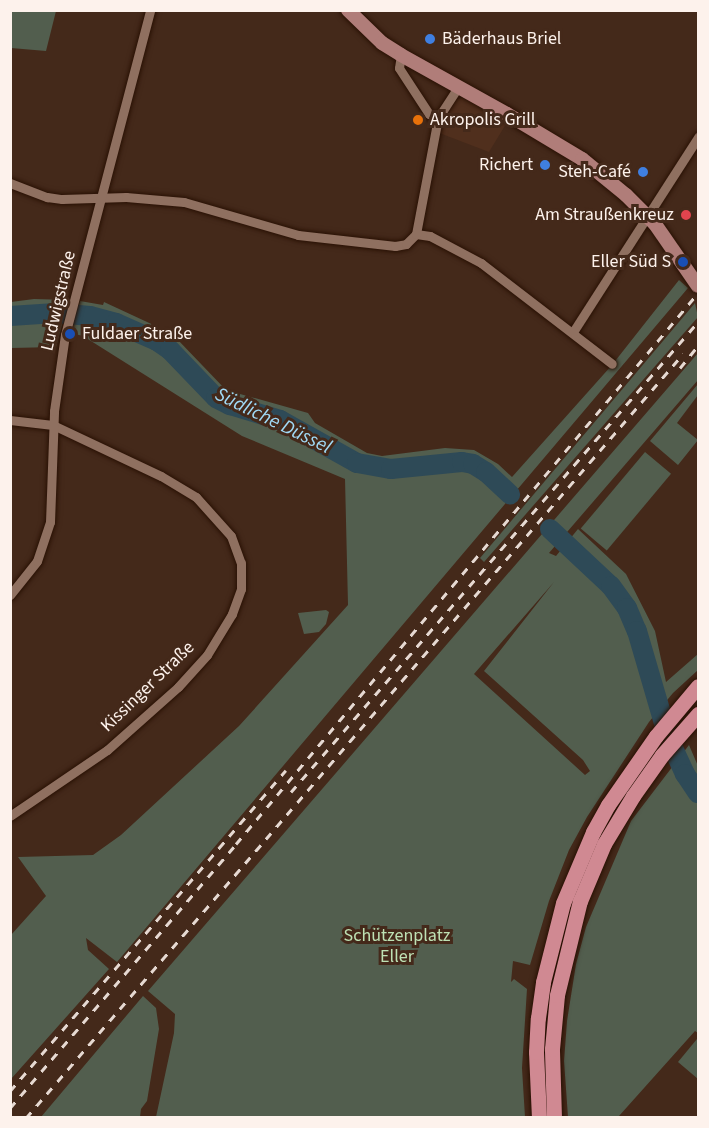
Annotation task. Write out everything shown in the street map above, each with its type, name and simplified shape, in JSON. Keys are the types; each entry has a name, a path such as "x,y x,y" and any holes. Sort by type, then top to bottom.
{"main road":[{"path":"348,10 374,36 401,56 459,86 582,159 648,216 699,286"},
{"path":"539,1118 536,1052 538,1018 543,982 563,903 603,814 656,736 699,686"},
{"path":"554,1118 552,1071 554,1021 562,967 572,925 604,844 633,796 663,755 699,714"}],"street":[{"name":"Ludwigstraße","path":"10,595 37,561 47,533 51,514 53,425 68,327 150,10"},
{"path":"401,56 399,68 429,114 438,118"},
{"path":"10,183 47,197 79,200 140,198 184,202 288,233 395,246 406,244 417,234 438,118 459,86"},
{"path":"573,332 699,137"},
{"path":"417,234 430,236 481,263 612,364"},
{"path":"10,420 53,425"},
{"name":"Kissinger Straße","path":"10,816 107,750 178,687 207,655 232,614 242,589 242,563 231,536 195,497 161,476 53,425"}],"shaded area":[{"path":"463,97 509,119 489,152 442,134 436,129 448,104"}],"green space":[{"path":"10,11 56,11 46,51 11,48"},
{"path":"679,280 688,288 117,962 86,938 88,950 109,969 11,1079 11,935 46,896 18,857 93,855 121,835 239,726 348,605 345,479 242,436 83,336 71,333 80,301 103,305 104,302 160,328 178,340 226,390 308,413 315,423 367,453 382,456 445,448 474,450 498,464 512,477 612,365"},
{"path":"34,299 69,300 56,347 11,348 11,302"},
{"path":"695,303 698,317 484,562 480,558"},
{"name":"Schützenplatz Eller","path":"698,353 698,380 549,553 556,556 578,529 626,574 655,631 666,682 698,654 698,670 673,693 649,722 587,817 569,850 549,901 530,965 513,961 511,982 514,979 527,989 522,1068 525,1117 156,1117 174,1033 175,1014 148,991","holes":["554,582 484,671 583,760 590,771 585,775 474,674"]},
{"path":"698,384 698,395 677,423 698,440 678,465 650,441"},
{"path":"645,452 671,474 607,550 581,529"},
{"path":"326,610 329,612 326,624 319,632 304,634 298,613"},
{"path":"689,745 698,766 698,1033 695,1031 619,1116 568,1117 564,1061 567,1021 576,964 586,927 631,821"},
{"path":"143,996 156,1008 159,1029 147,1101 141,1109 140,1117 41,1117"},
{"path":"698,1040 698,1079 678,1062"}],"waterway":[{"name":"Südliche Düssel","path":"10,316 56,313 90,316 116,323 157,341 170,350 216,398 230,405 280,420 357,463 391,469 462,462 473,464 486,472 510,494"},
{"name":"Südliche Düssel","path":"550,529 611,586 627,608 637,631 668,737 685,774 698,793"}],"railway":[{"path":"10,1108 236,844 698,293"},
{"path":"291,792 698,322"},
{"path":"680,368 698,346"},
{"path":"26,1118 683,354"},
{"path":"10,1091 286,770"}],"place":[{"name":"Bäderhaus Briel","path":"430,39"},
{"name":"Akropolis Grill","path":"418,120"},
{"name":"Richert","path":"545,165"},
{"name":"Steh-Café","path":"643,172"},
{"name":"Am Straußenkreuz","path":"686,215"},
{"name":"Eller Süd S","path":"683,262"},
{"name":"Fuldaer Straße","path":"70,334"}]}
